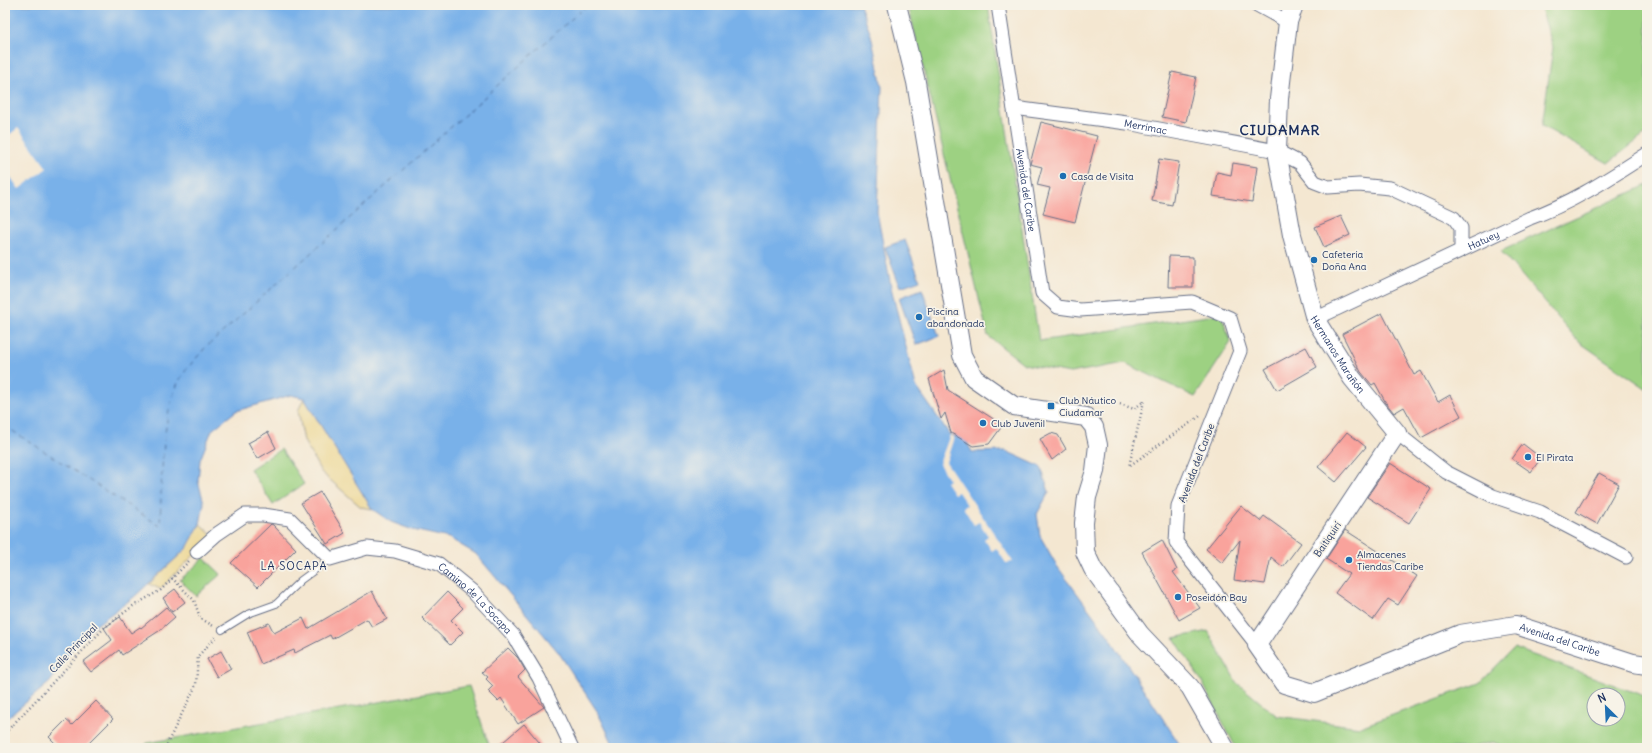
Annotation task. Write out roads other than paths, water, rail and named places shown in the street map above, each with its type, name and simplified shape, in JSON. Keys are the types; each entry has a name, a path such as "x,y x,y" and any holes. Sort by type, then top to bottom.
{"street":[{"path":"898,5 916,82 962,355 974,378 1014,406 1086,417 1094,427 1098,445 1095,471 1087,498 1084,523 1085,552 1093,569 1140,634 1190,687 1225,748"},
{"name":"Avenida del Caribe","path":"998,5 1042,293 1058,307 1080,310 1192,302 1230,318 1240,351 1178,506 1176,542 1256,645 1284,684 1314,692 1460,634 1516,625 1633,663 1647,666"},
{"path":"1257,5 1288,22"},
{"name":"Hermanos Marañón","path":"1294,5 1288,22 1279,99 1277,151 1292,235 1316,319 1352,378 1396,433 1446,472 1493,496 1540,512 1626,557"},
{"name":"Merrimac","path":"1014,108 1127,123 1277,151 1300,163 1315,182 1328,188 1359,186 1390,188 1454,218 1461,228 1461,250"},
{"name":"Hatuey","path":"1316,319 1530,218 1559,208 1599,185 1647,154"},
{"name":"Baitiquirí","path":"1256,645 1396,433"},
{"path":"197,552 217,534 245,515 263,515 290,519 330,559"},
{"name":"Camino de La Socapa","path":"330,559 367,548 395,551 438,564 472,591 513,635 539,678 572,748"}],"lane":[{"path":"222,630 248,614 276,604 301,580 330,559"}],"water":[{"path":"5,5 860,5 871,35 882,87 877,212 892,292 916,386 950,435 964,437 972,452 1006,451 1041,467 1049,492 1037,514 1040,536 1057,566 1110,638 1182,748 615,748 597,711 559,653 476,554 449,538 413,530 391,522 372,509 304,398 291,395 236,411 212,430 200,460 198,481 204,503 200,524 187,548 134,597 80,637 50,682 5,720"},
{"name":"Piscina abandonada","path":"905,240 920,280 900,287 885,247"},
{"name":"Piscina abandonada","path":"922,289 939,336 916,345 899,298"}],"place":[{"name":"Casa de Visita","path":"1063,176"},
{"name":"Cafetería Doña Ana","path":"1314,260"},
{"name":"Piscina abandonada","path":"919,317"},
{"name":"Club Náutico Ciudamar","path":"1051,406"},
{"name":"Club Juvenil","path":"983,423"},
{"name":"El Pirata","path":"1528,457"},
{"name":"Almacenes Tiendas Caribe","path":"1349,560"},
{"name":"Poseidón Bay","path":"1178,597"}],"district":[{"name":"CIUDAMAR","path":"1280,130"},
{"name":"LA SOCAPA","path":"294,566"}]}
